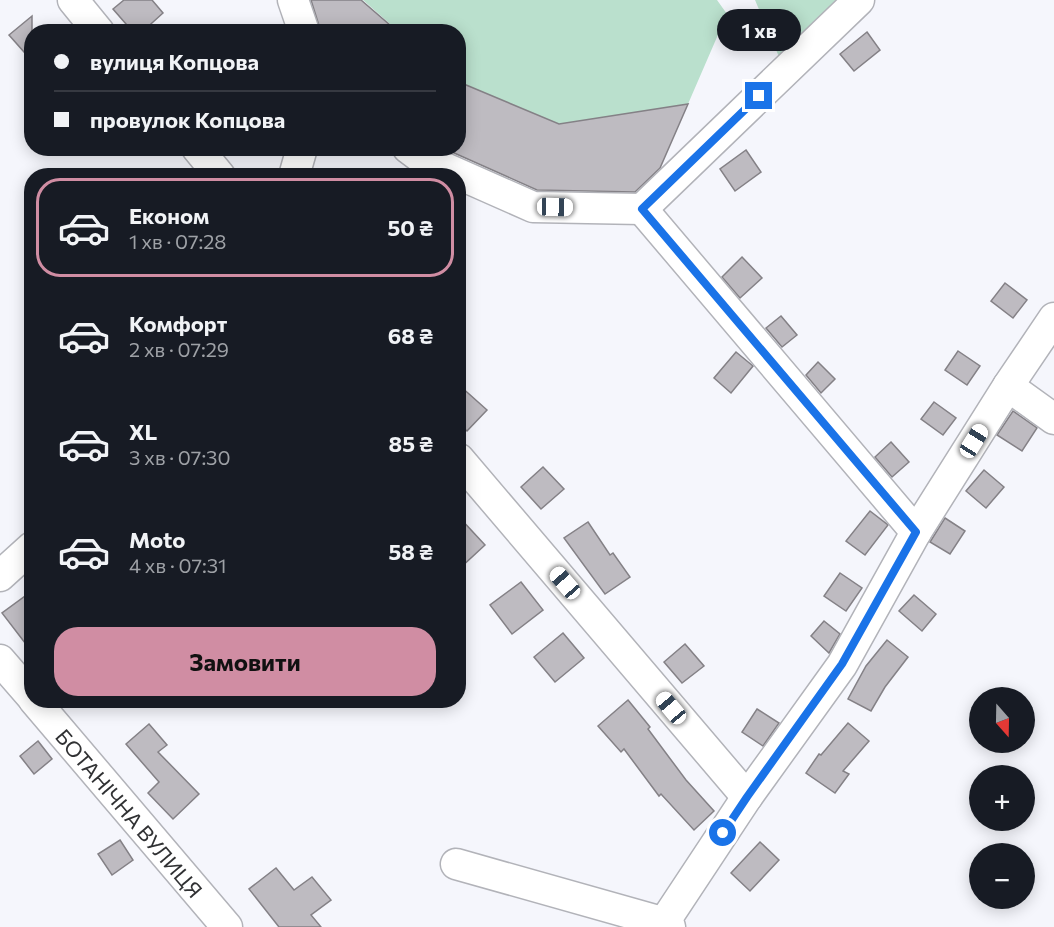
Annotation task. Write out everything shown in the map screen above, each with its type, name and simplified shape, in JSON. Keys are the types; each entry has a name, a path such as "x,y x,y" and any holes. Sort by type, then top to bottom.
{"street":[{"path":"73,0 92,24"},
{"path":"293,0 301,24"},
{"path":"466,177 533,207 642,209 859,0"},
{"path":"204,156 213,168"},
{"path":"419,156 445,168"},
{"path":"642,209 916,532"},
{"path":"456,864 665,926 747,797 842,664 916,532 1008,386 1054,318"},
{"path":"1008,386 1054,419"},
{"path":"466,467 747,797"},
{"path":"0,576 24,554"},
{"path":"0,660 24,688"},
{"name":"БОТАНІЧНА ВУЛИЦЯ","path":"41,708 227,927"}],"green space":[{"path":"363,0 717,0 727,14 688,104 559,124 466,85 466,24 390,24"},
{"path":"755,0 859,0 785,71"}],"building":[{"path":"124,0 152,0 163,13 151,24 126,24 113,9"},
{"path":"311,0 361,0 389,24 318,24"},
{"path":"32,16 32,24 24,24 24,52 9,35"},
{"path":"867,32 880,50 854,71 840,54"},
{"path":"466,85 559,124 688,104 660,168 635,192 537,190 461,156 466,156"},
{"path":"746,150 761,172 735,191 720,169"},
{"path":"742,257 762,278 740,298 722,277"},
{"path":"1005,283 1027,300 1013,318 991,301"},
{"path":"781,316 797,335 782,347 766,328"},
{"path":"958,351 980,366 967,385 945,370"},
{"path":"736,352 753,366 731,393 714,378"},
{"path":"818,362 835,379 821,393 806,375"},
{"path":"466,391 487,410 466,430"},
{"path":"934,402 956,418 943,435 921,419"},
{"path":"1013,411 1037,428 1022,451 997,435"},
{"path":"891,442 909,462 892,477 875,457"},
{"path":"543,467 564,489 541,509 521,487"},
{"path":"984,470 1004,487 986,508 966,491"},
{"path":"870,511 888,525 865,555 846,541"},
{"path":"945,518 965,531 950,554 930,542"},
{"path":"588,522 610,555 613,553 630,577 605,594 564,538"},
{"path":"466,525 485,545 466,563"},
{"path":"840,573 862,588 846,611 824,596"},
{"path":"521,582 543,610 512,634 490,605"},
{"path":"914,595 936,614 922,631 899,611"},
{"path":"24,597 24,642 2,613"},
{"path":"824,621 840,634 829,653 811,636"},
{"path":"563,633 584,658 555,682 534,657"},
{"path":"887,640 908,657 885,687 871,711 848,699 866,666"},
{"path":"685,644 704,666 682,683 664,662"},
{"path":"628,700 650,727 648,729 686,780 714,811 694,830 661,794 659,796 624,749 621,752 598,726"},
{"path":"757,709 779,723 763,746 742,732"},
{"path":"848,723 869,741 843,771 849,774 835,793 806,773 819,754 821,755"},
{"path":"149,724 167,745 158,752 199,794 173,819 148,793 159,782 126,744"},
{"path":"38,741 52,759 34,774 20,756"},
{"path":"120,840 133,860 112,875 98,854"},
{"path":"760,842 779,860 750,891 731,873"},
{"path":"276,868 294,890 312,877 331,900 311,915 321,927 279,927 249,889"}],"route":[{"path":"723,833 842,664 916,532 642,209 759,96"}]}
